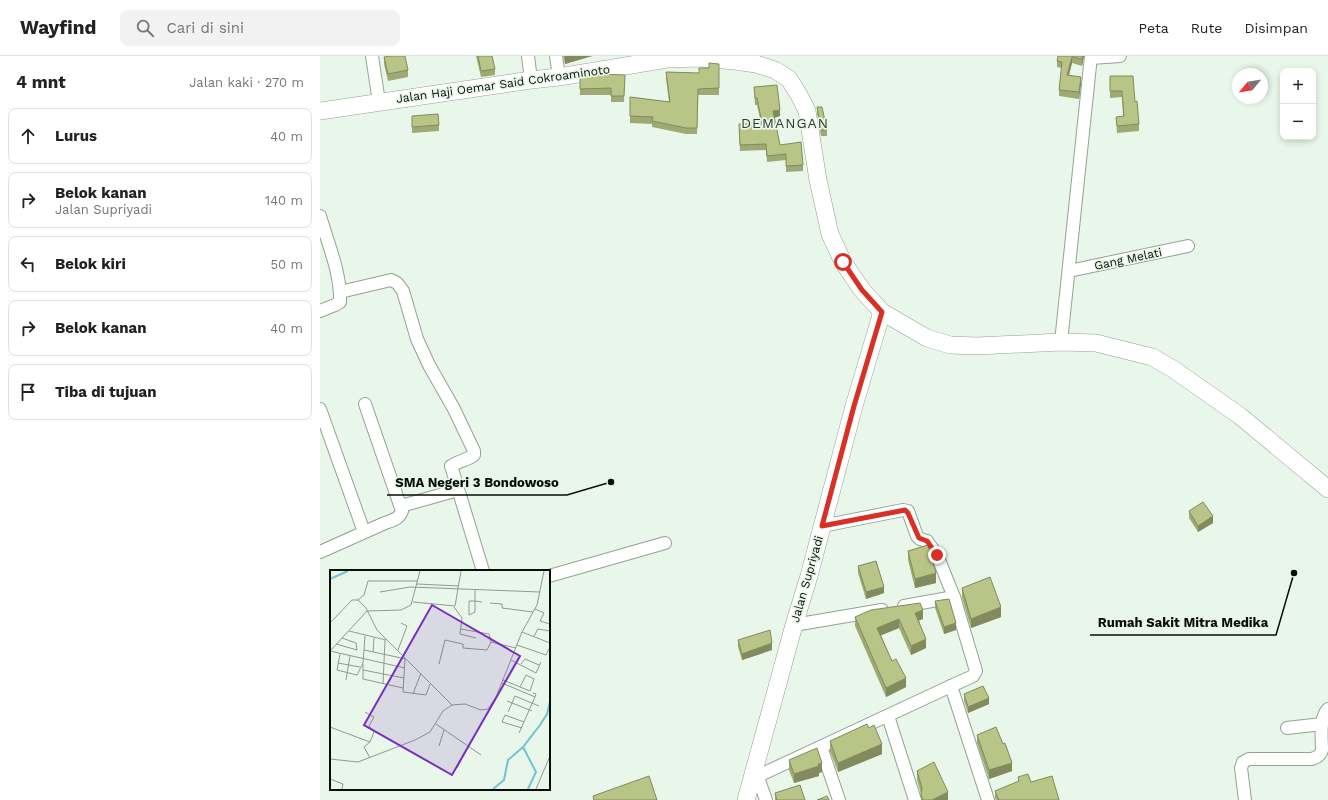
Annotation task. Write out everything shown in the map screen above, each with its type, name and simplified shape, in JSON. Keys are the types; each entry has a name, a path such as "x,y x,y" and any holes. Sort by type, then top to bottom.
{"street":[{"path":"372,56 379,102"},
{"path":"528,56 531,80"},
{"path":"556,56 559,77"},
{"path":"1061,342 1091,57 1120,56"},
{"name":"Jalan Haji Oemar Said Cokroaminoto","path":"320,111 559,77 667,59 700,58 735,61 756,64 775,70 789,79 799,94 807,111 818,180 830,234 843,262 862,290 882,312 927,338 950,345 977,346 1096,342 1152,357 1173,369 1240,416 1328,489"},
{"path":"320,216 338,278 340,292 340,302 335,306 320,311"},
{"name":"Gang Melati","path":"1069,271 1188,246"},
{"path":"340,292 391,280 397,283 402,291 417,339 429,365 454,409 474,451 474,455 471,457 456,462 451,466 483,570"},
{"name":"Jalan Supriyadi","path":"746,800 757,772 794,625 809,576 854,406 882,312"},
{"path":"320,552 400,517 402,511 365,404"},
{"path":"320,409 364,532"},
{"path":"401,506 458,490"},
{"path":"766,800 757,772 821,747 973,676 976,672 954,597 937,555 927,541 919,538 906,510 822,526"},
{"path":"550,576 665,543"},
{"path":"794,625 954,597"},
{"path":"951,686 988,800"},
{"path":"1245,800 1241,765 1243,762 1249,760 1312,759 1317,757 1321,754 1322,750 1322,724 1328,709"},
{"path":"888,716 915,800"},
{"path":"1287,728 1322,724"},
{"path":"821,747 839,800"}],"building":[{"path":"405,56 408,70 388,74 384,57"},
{"path":"478,56 492,56 495,69 481,71"},
{"path":"1058,56 1083,56 1082,59 1072,57 1067,75 1081,77 1079,92 1059,90 1062,62 1057,61"},
{"path":"709,63 719,64 719,88 698,89 697,128 686,128 652,121 653,117 630,116 630,97 670,102 666,72 699,73 699,68 709,68"},
{"path":"602,74 625,75 624,96 611,96 611,88 580,89 580,77"},
{"path":"1110,76 1133,76 1135,102 1137,101 1139,124 1117,126 1116,117 1124,116 1122,91 1110,91"},
{"path":"777,85 780,110 773,111 780,145 801,142 803,165 786,166 786,154 767,156 766,144 740,145 739,124 762,123 757,98 755,98 754,87"},
{"path":"817,107 822,107 827,130 821,130"},
{"path":"438,114 439,125 412,127 412,116"},
{"path":"1203,502 1213,516 1198,526 1189,511"},
{"path":"928,545 936,573 915,579 908,551"},
{"path":"876,561 884,587 866,592 858,566"},
{"path":"990,577 1001,607 971,619 962,588"},
{"path":"949,599 956,623 944,627 935,601"},
{"path":"920,603 923,610 915,613 926,639 911,646 899,619 877,628 892,661 896,659 906,678 886,688 855,617 871,610"},
{"path":"770,630 772,643 742,654 738,640"},
{"path":"983,686 989,698 968,707 964,694"},
{"path":"867,724 869,728 874,725 882,744 838,763 830,741"},
{"path":"996,727 1003,744 1005,743 1012,763 989,770 977,735"},
{"path":"817,748 822,763 818,764 819,766 794,774 789,760"},
{"path":"934,762 948,792 932,800 923,800 921,795 922,788 917,771"},
{"path":"1028,774 1031,782 1052,776 1059,800 999,800 995,791 1019,781 1018,777"},
{"path":"649,776 657,800 594,800 593,796"},
{"path":"800,785 805,800 777,800 775,793"},
{"path":"827,796 829,800 817,800"}],"place":[{"name":"SMA Negeri 3 Bondowoso","path":"611,482"},
{"name":"Rumah Sakit Mitra Medika","path":"1294,573"}],"district":[{"name":"DEMANGAN","path":"785,123"}],"route":[{"path":"843,262 862,290 882,312 854,406 822,526 905,510 908,511 917,536 920,539 927,541 937,555"}]}
